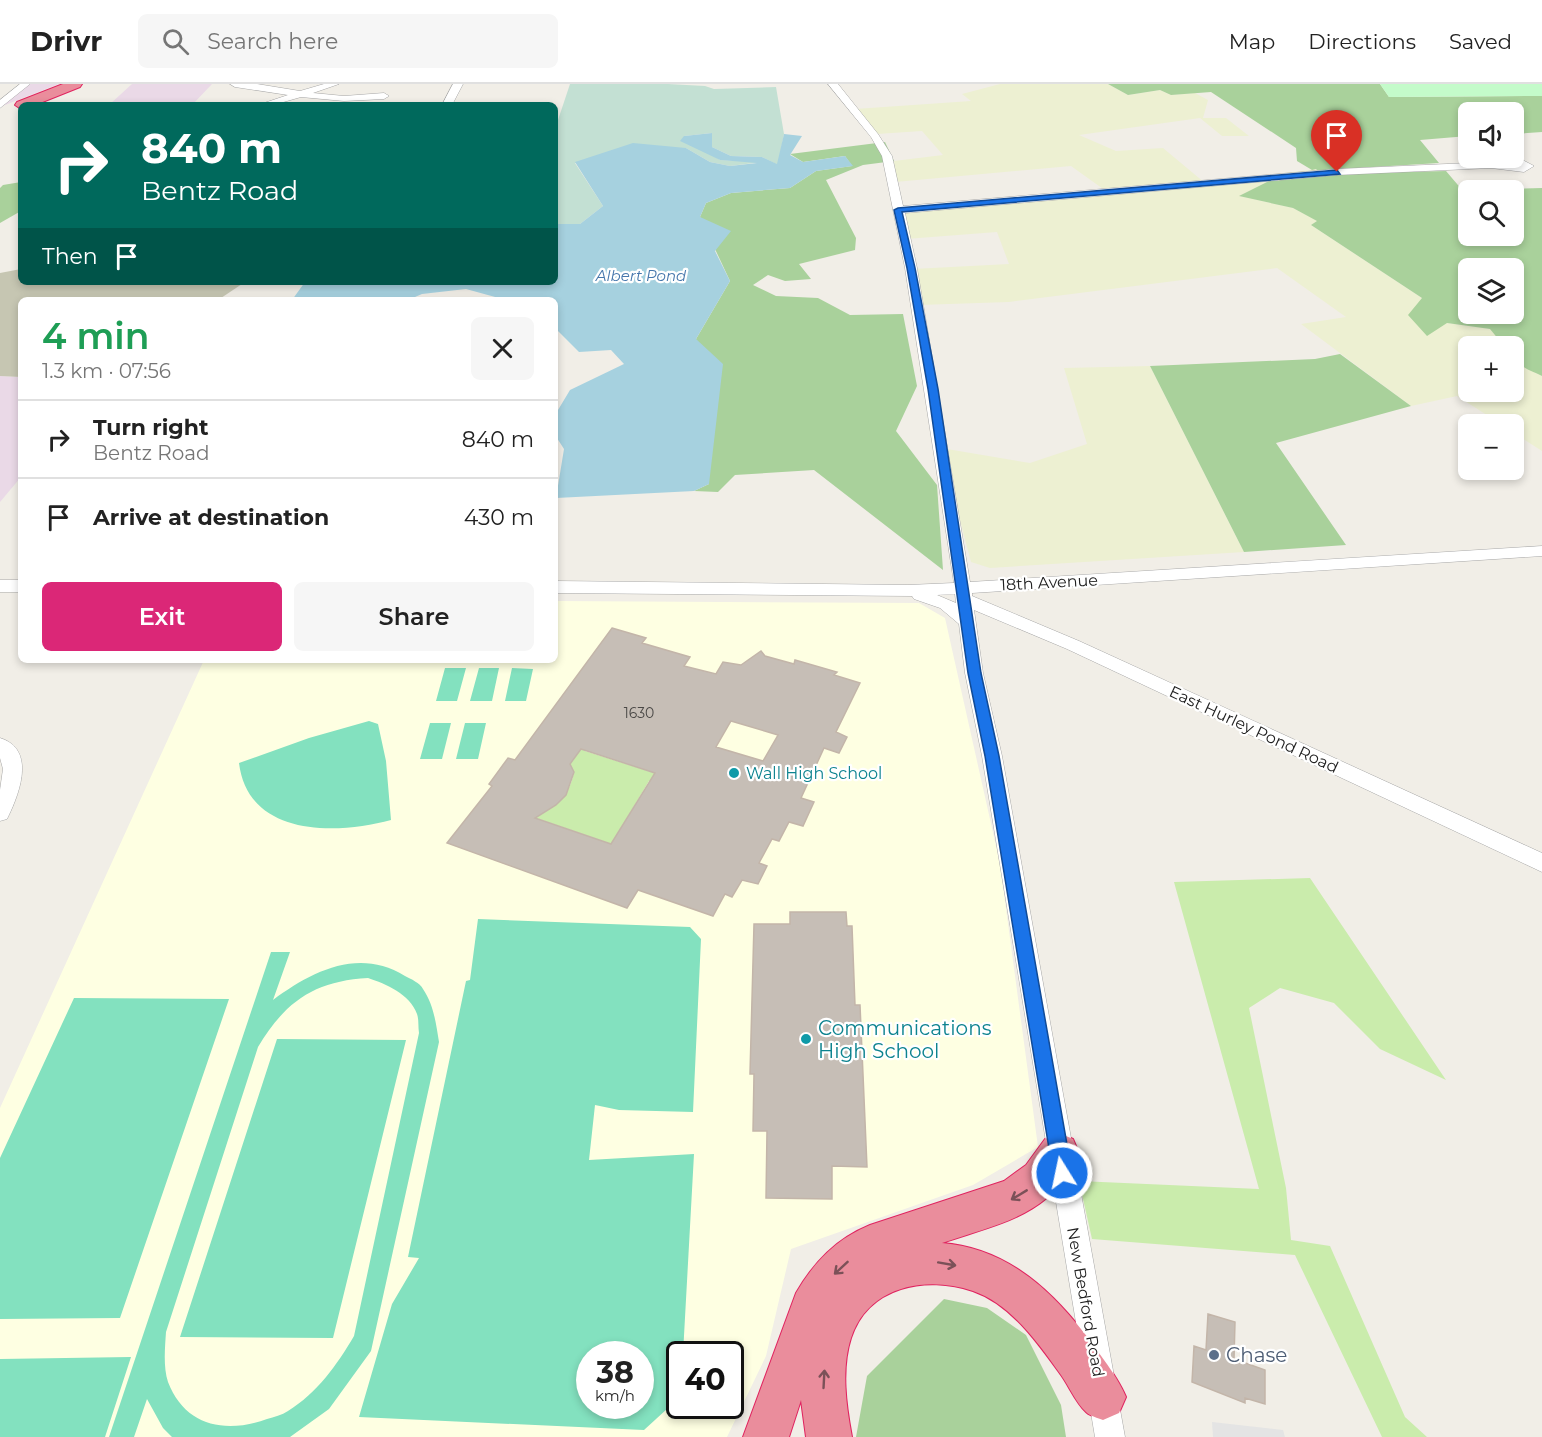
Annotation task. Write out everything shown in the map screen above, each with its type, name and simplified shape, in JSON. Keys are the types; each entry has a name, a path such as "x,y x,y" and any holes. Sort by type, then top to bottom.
{"highway":[{"path":"30,102 75,84"},
{"path":"0,113 18,106"},
{"path":"766,1437 811,1308 823,1287 838,1269 870,1246 1015,1198 1040,1179 1059,1153"},
{"path":"829,1437 824,1386 826,1354 837,1319 859,1288 879,1274 912,1263 945,1263 971,1269 1010,1288 1031,1305 1056,1332 1107,1417"}],"street":[{"path":"235,84 331,99 384,96"},
{"path":"274,102 334,84"},
{"path":"449,102 458,84"},
{"name":"New Bedford Road","path":"833,84 882,146 892,176 911,268 931,380 965,603 1059,1153 1107,1417"},
{"path":"0,90 21,87"},
{"path":"0,105 21,87"},
{"path":"898,210 1458,164"},
{"path":"1520,168 1524,169 1529,166 1524,164"},
{"name":"18th Avenue","path":"558,587 857,591 965,603 1542,551"},
{"path":"857,591 925,596 946,604 965,603"},
{"name":"East Hurley Pond Road","path":"965,603 1073,645 1542,863"},
{"path":"0,745 11,758 14,775 11,790 0,813"}],"shaded area":[{"path":"24,84 59,84 0,107"},
{"path":"132,84 212,84 195,102 112,102"},
{"path":"570,84 668,84 705,86 714,89 776,87 784,134 778,165 762,157 731,156 712,147 712,133 684,136 720,160 762,162 730,166 710,162 686,148 575,163 603,206 580,224 558,224 558,120"},
{"path":"1000,84 1108,84 1128,95 1160,90 1171,95 1195,93 1208,100 1203,118 1226,118 1249,136 1222,136 1200,118 1079,135 1116,151 1163,148 1205,183 1316,169 1323,176 1269,181 1240,196 1293,208 1318,221 1311,225 1422,298 1447,323 1491,329 1496,336 1458,336 1458,397 1411,406 1301,324 1346,317 1277,268 1009,302 919,305 913,269 1009,264 997,232 906,239 901,211 1106,191 1071,166 895,182 894,161 943,155 922,131 877,134 855,109 971,101 962,94"},
{"path":"18,270 18,285 240,285 222,297 18,297 18,377 0,376 0,273"},
{"path":"1150,366 1244,552 990,568 971,562 941,448 1030,463 1087,444 1064,368"},
{"path":"1524,367 1542,376 1542,451 1524,439 1524,414 1485,414 1466,402 1524,402"},
{"path":"0,376 18,377 18,481 0,502"},
{"path":"558,601 919,603 945,618 1000,864 1038,1147 973,1185 791,1249 766,1356 744,1402 744,1341 666,1341 666,1419 736,1419 727,1437 0,1437 0,1108 203,663 558,663"},
{"path":"1212,1422 1283,1430 1285,1437 1213,1437"}],"green space":[{"path":"1108,84 1380,84 1389,97 1542,96 1542,132 1524,133 1524,102 1458,102 1458,137 1420,140 1439,163 1357,168 1364,173 1446,171 1458,185 1458,246 1524,246 1524,189 1542,188 1542,376 1524,368 1524,336 1496,336 1490,329 1447,323 1427,336 1408,315 1422,298 1311,225 1317,221 1293,208 1239,196 1269,181 1322,176 1316,169 1312,170 1297,161 1296,148 1211,92 1171,95 1160,90 1128,95"},
{"path":"1380,84 1542,84 1542,96 1389,97"},
{"path":"885,142 894,161 863,165 826,180 856,238 855,250 799,264 811,279 785,281 768,275 753,285 776,296 818,298 850,315 903,314 917,386 896,431 937,485 943,570 814,470 735,475 718,492 694,491 709,484 696,339 730,281 700,217 706,203 731,193 790,188 816,171 852,166 845,156 803,162 790,154"},
{"path":"18,182 18,213 0,223 0,188 3,185"},
{"path":"1340,354 1411,406 1276,443 1346,545 1244,552 1150,366 1315,359"},
{"path":"445,668 466,668 457,701 436,701"},
{"path":"479,668 499,668 492,701 470,701"},
{"path":"512,668 533,669 526,701 505,701"},
{"path":"369,721 378,724 386,761 391,820 345,828 298,825 277,818 259,805 246,787 239,763 309,738"},
{"path":"430,723 451,723 442,759 420,759"},
{"path":"465,723 486,723 478,759 456,759"},
{"path":"578,735 585,751 658,774 653,782 649,781 618,833 620,847 533,817 554,805 568,789 574,772 570,764"},
{"path":"1310,878 1446,1080 1380,1049 1334,1003 1280,988 1249,1008 1286,1188 1291,1240 1330,1246 1405,1417 1427,1437 1382,1437 1295,1255 1092,1239 1079,1181 1259,1189 1174,882"},
{"path":"478,919 690,927 701,939 693,1112 619,1110 595,1105 589,1160 694,1154 684,1341 666,1341 666,1410 644,1430 359,1417 392,1304 419,1258 408,1257 466,981 470,980"},
{"path":"271,952 290,952 273,1000 319,972 353,963 387,968 415,981 422,987 430,1002 439,1042 371,1351 329,1409 290,1437 172,1437 163,1428 147,1399 134,1437 109,1437","holes":["368,978 390,987 409,1001 417,1014 419,1033 354,1336 341,1357 317,1387 286,1412 251,1424 236,1426 208,1423 185,1408 175,1397 168,1382 165,1364 166,1332 258,1047 279,1018 303,997 332,984"]},
{"path":"74,998 229,999 120,1318 0,1319 0,1158"},
{"path":"277,1039 406,1040 333,1338 180,1337"},
{"path":"944,1299 987,1308 1026,1335 1061,1405 1066,1437 856,1437 867,1376"},
{"path":"131,1357 105,1437 0,1437 0,1359"}],"water":[{"name":"Albert Pond","path":"712,133 712,147 731,156 762,157 777,164 784,134 802,136 790,155 803,162 845,156 853,166 816,171 790,188 731,193 706,203 700,217 731,231 715,251 730,281 696,339 723,364 709,484 694,491 558,498 564,449 558,440 558,410 570,390 624,364 611,350 579,352 558,331 558,297 495,297 466,289 422,294 415,297 294,297 303,285 558,285 558,224 580,224 603,206 575,162 633,143 686,148 710,162 730,166 757,163 720,160 680,141 684,136"}],"building":[{"name":"Wall High School","path":"612,628 646,638 642,643 690,657 684,666 716,674 723,662 741,665 761,651 765,656 794,664 795,660 837,672 834,675 860,683 836,732 847,737 839,753 824,748 801,798 814,802 803,826 789,822 779,841 772,839 759,863 767,866 758,884 742,880 732,897 725,894 713,916 638,890 627,908 447,843 492,786 489,784 508,758 515,760","holes":["731,721 778,735 763,761 716,747","581,749 655,773 611,844 535,818 556,805 566,795 574,772 570,764"]},
{"name":"Communications High School","path":"790,912 846,912 847,926 852,926 855,1005 860,1005 867,1167 832,1166 832,1199 766,1198 767,1131 753,1131 754,1074 750,1074 754,924 790,924"},
{"name":"Chase","path":"1208,1314 1235,1322 1234,1359 1265,1370 1265,1404 1245,1398 1245,1403 1192,1382 1194,1346 1206,1350"}],"place":[{"name":"Wall High School","path":"734,773"},
{"name":"Communications High School","path":"806,1039"},
{"name":"Chase","path":"1214,1355"}],"route":[{"path":"1062,1173 992,756 974,673 964,588 933,389 898,210 1337,172"}]}
